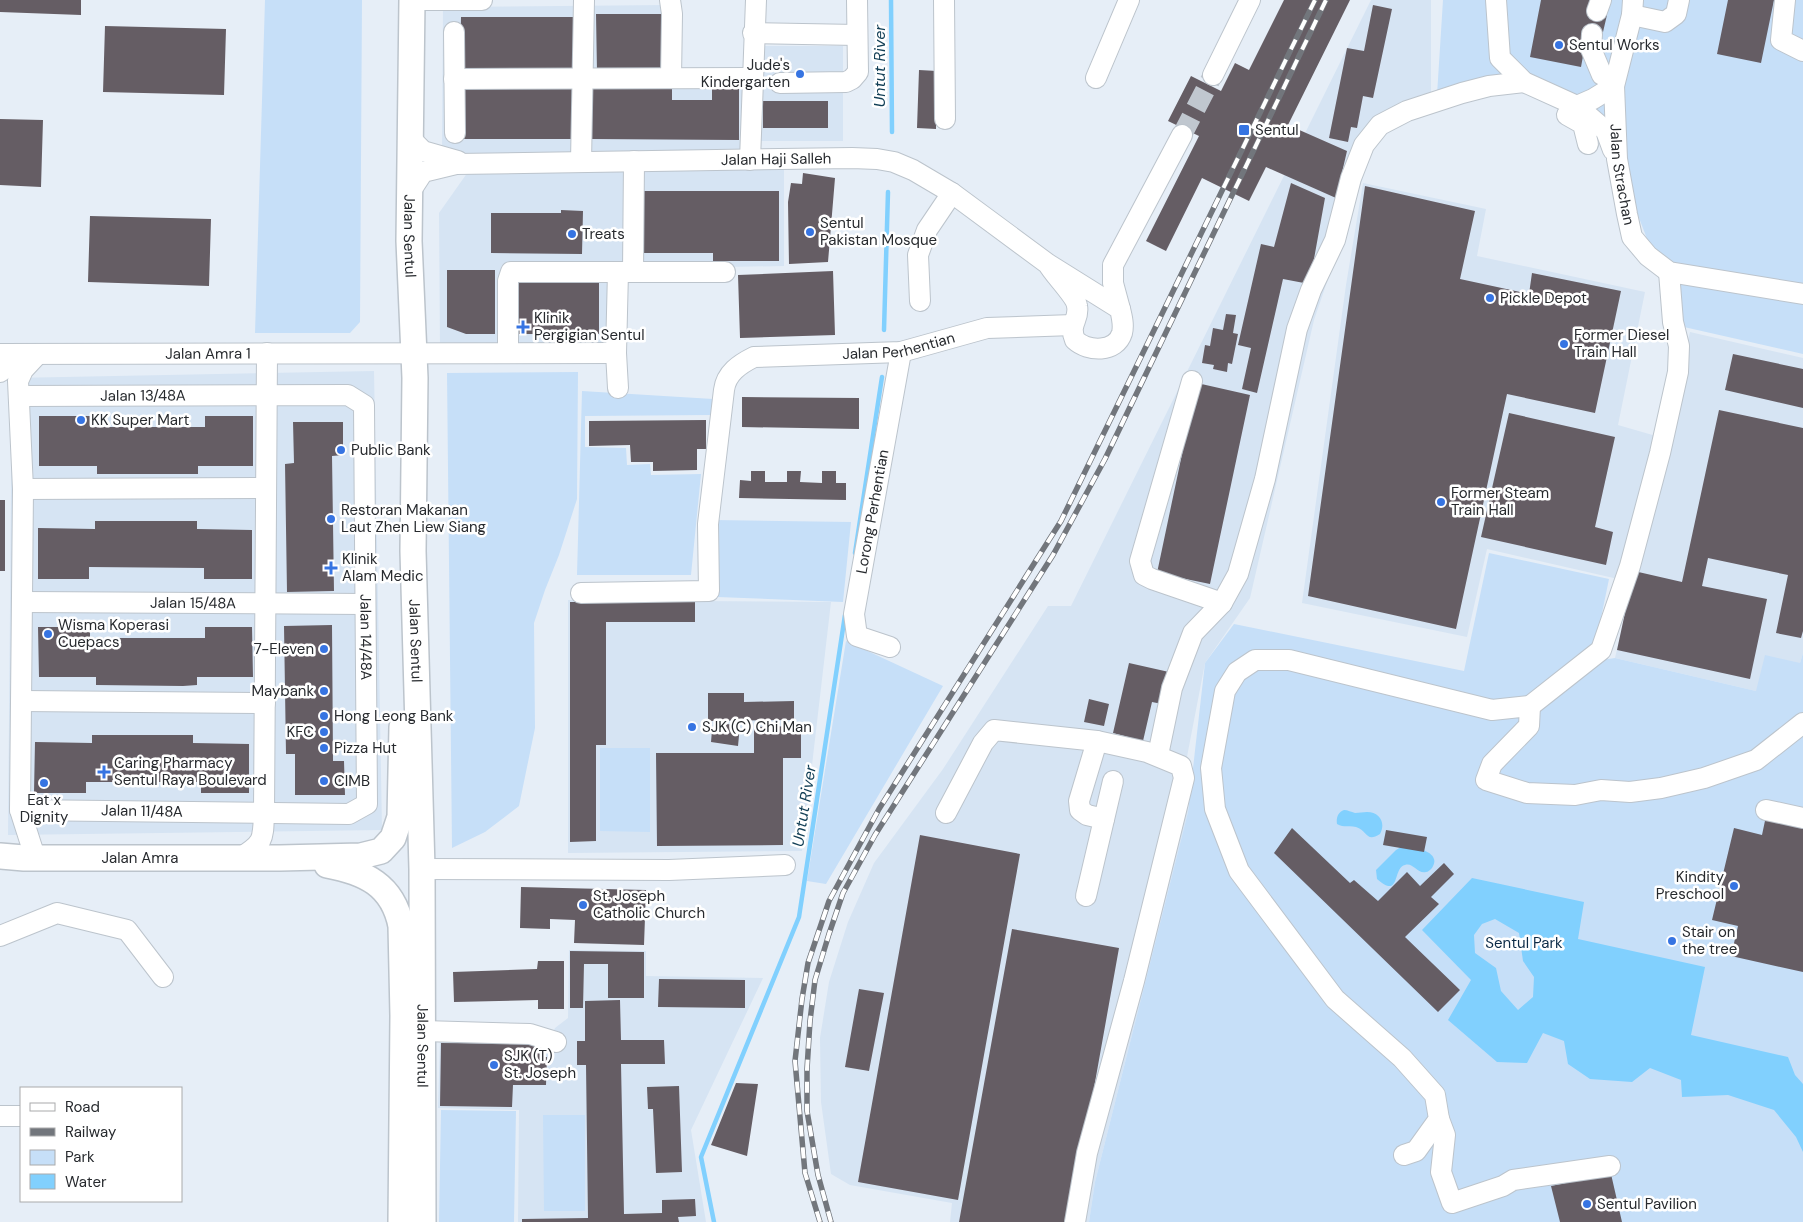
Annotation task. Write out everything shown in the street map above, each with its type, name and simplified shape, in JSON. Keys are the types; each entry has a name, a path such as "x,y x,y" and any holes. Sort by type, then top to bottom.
{"main road":[{"name":"Jalan Sentul","path":"412,0 409,241 415,354 413,551 422,868 423,1222"},
{"path":"280,858 361,856 382,850 393,838 400,817 402,714 417,689"},
{"name":"Jalan Amra","path":"0,856 30,858 280,858"},
{"name":"Jalan Sentul","path":"280,858 329,866 368,877 387,893 398,913 401,926 403,1016 401,1222"}],"street":[{"path":"412,0 482,0"},
{"path":"581,162 584,0"},
{"path":"670,0 672,14 672,78"},
{"path":"750,160 753,33 756,0"},
{"path":"780,83 846,82 852,79 858,72 857,0"},
{"path":"944,0 945,119"},
{"path":"1096,78 1129,0"},
{"path":"1213,75 1250,0"},
{"path":"1496,0 1500,58 1524,82 1577,106 1606,131 1617,159"},
{"path":"1633,8 1665,22 1676,14 1679,0"},
{"path":"1784,0 1781,40 1803,51"},
{"name":"Jalan Strachan","path":"1633,8 1615,83 1617,159 1632,237 1648,256 1669,272"},
{"path":"454,32 455,133"},
{"path":"753,33 857,35"},
{"path":"1577,106 1594,99 1615,83 1602,75 1591,49 1592,34"},
{"path":"454,79 752,78"},
{"path":"1158,755 1172,688 1193,633 1222,603 1238,574 1264,479 1298,329 1311,290 1335,240 1351,178 1364,145 1380,125 1407,111 1434,101 1489,86 1524,82"},
{"path":"1461,105 1512,93 1521,95 1546,103 1583,124 1588,144"},
{"path":"1072,329 1075,340 1087,348 1095,349 1112,345 1118,340 1123,326 1113,283 1114,265 1182,136"},
{"name":"Jalan Haji Salleh","path":"410,138 423,151 439,157 473,163"},
{"name":"Jalan Haji Salleh","path":"410,192 423,172 448,165 473,163 877,158 894,162 913,170 952,193 1048,264 1120,309"},
{"path":"618,388 616,353 626,272 634,161"},
{"path":"920,301 918,255 927,230 952,193"},
{"name":"Jalan Haji Salleh","path":"1048,264 1054,275 1074,299 1077,306 1077,314 1072,329"},
{"path":"508,353 508,281 512,272 726,272"},
{"path":"1610,1166 1513,1180 1502,1186 1452,1203 1441,1172 1445,1135 1439,1119 1435,1095 1402,1058 1335,999 1239,871 1215,809 1211,768 1225,692 1238,672 1255,660 1289,660 1492,710 1530,706 1601,650 1630,566 1660,453 1678,372 1678,346 1673,322 1669,272 1803,294"},
{"name":"Jalan Perhentian","path":"580,593 709,591 708,524 725,381 740,364 754,357 900,352 986,328 1072,329"},
{"name":"Lorong Perhentian","path":"890,647 858,636 854,614 900,352"},
{"path":"240,858 256,848 263,837 267,353"},
{"path":"415,354 616,353"},
{"name":"Jalan Amra 1","path":"0,354 415,354"},
{"path":"0,372 31,354"},
{"path":"30,858 20,810 23,490 18,381 31,354"},
{"path":"1192,381 1140,561 1144,575 1222,603"},
{"name":"Jalan 13/48A","path":"19,396 267,395"},
{"name":"Jalan 14/48A","path":"264,813 349,814 367,804 364,405 348,395 267,395"},
{"path":"23,490 266,488"},
{"name":"Jalan 15/48A","path":"22,602 365,604"},
{"path":"22,701 265,703"},
{"path":"1530,706 1529,726 1492,764 1486,780 1527,793 1574,795 1601,790 1630,792 1661,788 1704,778 1756,760 1802,724"},
{"path":"946,813 983,743 994,730 1097,741 1158,755 1181,766 1184,778 1134,981 1087,1153 1075,1222"},
{"path":"1097,741 1079,801 1080,810 1087,815 1104,819"},
{"path":"1086,896 1113,781"},
{"name":"Jalan 11/48A","path":"20,810 264,813"},
{"path":"1766,810 1803,818"},
{"path":"0,845 30,858"},
{"path":"422,868 670,870 785,865"},
{"path":"0,936 56,913 127,930 163,976"},
{"path":"423,1031 530,1034 556,1042"},
{"path":"0,1116 20,1116"},
{"path":"1404,1155 1416,1151 1439,1119"}],"shaded area":[{"path":"1371,0 1431,0 1431,109 1396,123 1378,139 1365,165 1363,177 1314,320 1250,598 1205,663 1186,762 1188,812 1095,1182 1089,1222 950,1222 952,1203 850,1185 831,1174 821,1102 820,1038 829,982 848,922 874,863 943,769 1048,606 1071,606"},
{"path":"667,5 668,82 745,82 744,154 475,157 442,152 443,7"},
{"name":"Jude's Kindergarten","path":"758,46 843,46 843,141 758,141"},
{"path":"784,165 784,266 614,269 612,347 440,348 439,213 470,169"},
{"path":"1363,183 1486,209 1477,256 1645,292 1618,425 1656,436 1618,579 1487,549 1467,637 1302,603 1346,285"},
{"path":"1690,332 1803,358 1803,653 1800,663 1756,691 1615,658"},
{"path":"374,371 382,830 8,835 12,378"},
{"name":"SJK (C) Chi Man","path":"568,600 831,602 802,851 568,853"},
{"path":"569,950 646,951 646,976 763,978 691,1130 706,1222 518,1222 519,1110 438,1108 440,1041 548,1042 555,1028 568,1018"}],"green space":[{"path":"265,0 362,0 360,322 350,333 255,333"},
{"path":"1443,0 1803,0 1803,354 1684,327 1678,283 1657,265 1636,210 1607,123 1530,75 1437,95"},
{"path":"578,372 577,499 534,623 535,728 519,806 485,832 452,848 447,373"},
{"path":"582,391 713,399 711,415 585,416 585,447 626,448 627,465 650,464 651,475 701,474 691,575 577,575"},
{"path":"713,520 851,522 843,602 717,597"},
{"name":"Sentul Park","path":"1489,553 1609,579 1594,652 1595,661 1615,658 1756,691 1765,655 1800,663 1803,653 1803,1222 1089,1222 1095,1182 1188,812 1205,663 1234,624 1464,671"},
{"path":"846,641 943,686 826,884 807,881"},
{"path":"600,748 650,748 650,832 600,831"},
{"path":"441,1110 516,1111 514,1222 439,1222"},
{"path":"543,1115 585,1115 585,1211 544,1211"}],"water":[{"path":"1344,810 1355,813 1372,812 1378,816 1382,822 1380,834 1369,837 1356,827 1337,824 1340,812"},
{"path":"1401,847 1412,847 1430,854 1434,862 1432,868 1428,872 1423,872 1410,865 1405,865 1401,867 1393,885 1385,885 1377,879 1376,870"},
{"path":"1472,878 1584,902 1578,939 1705,967 1691,1035 1788,1057 1795,1075 1803,1084 1803,1152 1796,1137 1774,1110 1728,1095 1682,1097 1681,1080 1650,1068 1632,1082 1590,1079 1568,1064 1564,1041 1543,1033 1527,1063 1497,1062 1448,1020 1471,980 1422,930","holes":["1495,919 1519,933 1523,961 1534,977 1533,997 1518,1010 1501,991 1496,968 1475,953 1474,935 1482,924"]}],"building":[{"path":"0,0 81,0 81,15 0,12"},
{"name":"Sentul","path":"1284,0 1350,0 1288,125 1347,151 1336,198 1266,167 1249,201 1202,178 1166,251 1146,241 1199,136 1168,121 1191,76 1221,91 1235,63 1249,70"},
{"name":"Sentul Works","path":"1541,0 1596,0 1594,13 1607,15 1603,32 1588,29 1581,67 1530,57"},
{"path":"1728,0 1774,0 1761,63 1717,54"},
{"path":"1373,5 1392,9 1373,98 1363,96 1357,128 1351,127 1348,142 1329,138 1347,48 1364,51"},
{"path":"596,14 665,14 665,72 597,72"},
{"path":"461,17 576,17 576,71 460,70"},
{"path":"105,26 226,29 224,95 103,92"},
{"path":"919,70 937,71 936,129 917,128"},
{"path":"712,84 739,84 739,140 592,139 592,85 672,85 672,100 712,100"},
{"path":"461,86 576,86 576,139 460,139"},
{"path":"763,101 828,101 828,128 763,128"},
{"path":"0,119 43,120 41,187 0,185"},
{"name":"Sentul Pakistan Mosque","path":"803,173 835,178 828,262 789,264 788,202 791,183 802,184"},
{"path":"1291,183 1325,198 1312,270 1304,283 1283,279 1257,393 1242,389 1251,348 1238,345 1261,244 1274,247"},
{"path":"1365,186 1475,211 1460,279 1529,294 1532,273 1621,291 1595,413 1507,394 1456,629 1308,596"},
{"path":"640,191 779,191 779,261 713,261 713,253 640,253"},
{"path":"561,210 583,211 582,254 491,253 491,213 561,213"},
{"path":"90,216 211,219 209,286 88,282"},
{"path":"447,270 495,270 495,334 466,334 447,327"},
{"path":"833,271 835,335 740,338 738,275"},
{"path":"516,282 599,283 599,334 515,334"},
{"path":"1226,314 1236,315 1233,333 1238,334 1232,364 1228,363 1227,372 1213,369 1214,365 1202,363 1205,345 1210,346 1213,328 1223,330"},
{"path":"1733,354 1803,369 1803,408 1725,390"},
{"path":"1197,383 1250,395 1210,584 1157,573"},
{"path":"742,397 859,398 859,429 742,427"},
{"path":"1719,410 1803,428 1803,631 1801,638 1776,633 1788,575 1708,558 1702,586 1767,599 1750,679 1617,650 1634,571 1682,582"},
{"path":"1509,413 1615,437 1595,527 1613,532 1606,565 1481,537"},
{"path":"39,416 91,416 91,427 205,427 205,416 253,416 253,466 198,466 198,474 97,474 97,466 39,466"},
{"path":"706,420 706,449 697,449 697,470 653,471 653,462 631,462 630,445 589,446 589,421"},
{"path":"293,422 343,422 343,455 332,456 334,591 287,592 285,464 294,463"},
{"path":"751,471 765,471 765,482 787,482 787,471 801,471 800,482 822,483 822,471 836,471 836,483 846,483 846,500 739,498 740,480 751,481"},
{"path":"0,500 5,500 5,571 0,571"},
{"path":"95,521 197,521 197,529 252,530 252,579 204,579 204,568 89,567 89,579 38,579 38,528 95,529"},
{"path":"570,602 695,602 695,622 606,622 606,745 596,745 596,841 570,842"},
{"path":"332,625 333,761 344,761 345,795 295,795 295,754 286,754 284,626"},
{"path":"38,627 90,627 90,638 205,638 205,627 252,627 253,677 197,677 197,685 183,686 96,685 96,677 39,677"},
{"path":"1129,663 1169,672 1162,704 1152,702 1143,741 1113,733"},
{"path":"708,693 744,693 744,702 794,701 794,720 708,721"},
{"path":"1089,699 1109,704 1104,726 1084,722"},
{"path":"725,724 740,725 738,746 711,742 712,730 724,731"},
{"path":"801,726 801,758 783,758 783,845 657,846 656,753 754,753 754,727"},
{"path":"92,735 193,735 193,743 249,744 249,793 201,793 201,782 86,782 86,793 34,793 35,742 92,743"},
{"path":"1766,816 1803,825 1803,972 1731,956 1738,926 1712,920 1734,828 1762,835"},
{"path":"1292,828 1350,883 1354,880 1378,901 1407,872 1420,886 1444,863 1454,874 1431,897 1439,904 1405,937 1460,990 1438,1012 1274,853"},
{"path":"1386,830 1427,837 1424,852 1383,845"},
{"path":"920,835 1020,854 958,1200 858,1182"},
{"name":"St. Joseph Catholic Church","path":"521,887 646,890 644,945 574,943 575,920 550,919 550,929 520,928"},
{"path":"1012,929 1119,948 1070,1222 959,1222"},
{"path":"570,951 644,952 644,998 608,998 608,964 584,964 583,1008 570,1008"},
{"path":"538,961 564,961 564,1009 538,1009 538,1000 454,1002 453,972 537,969"},
{"path":"659,979 745,980 745,1008 658,1007"},
{"path":"859,989 884,993 869,1071 845,1067"},
{"path":"620,1000 621,1040 664,1040 665,1064 621,1064 624,1214 662,1213 662,1200 695,1199 696,1216 678,1217 679,1222 522,1222 522,1219 588,1218 586,1065 577,1065 577,1041 585,1041 585,1001"},
{"name":"SJK (T) St. Joseph","path":"441,1043 542,1044 542,1057 547,1057 546,1085 513,1085 512,1107 440,1106"},
{"path":"736,1083 758,1084 747,1156 711,1145"},
{"path":"679,1086 682,1172 656,1173 653,1109 648,1109 647,1087"},
{"name":"Sentul Pavilion","path":"1611,1174 1622,1222 1560,1222 1551,1186"}],"waterway":[{"name":"Untut River","path":"891,0 892,132"},
{"name":"Untut River","path":"884,330 888,192"},
{"name":"Untut River","path":"855,553 882,377"},
{"name":"Untut River","path":"714,1222 701,1157 799,917 845,615"}],"tunnel":[{"path":"1182,135 1213,75"}],"railway":[{"path":"820,1222 805,1173 795,1061 808,963 829,901 879,809 1061,521 1315,0"},
{"path":"831,1222 818,1175 807,1111 807,1069 815,980 843,893 875,835 1053,555 1105,459 1326,0"}],"place":[{"name":"Sentul Works","path":"1559,45"},
{"name":"Jude's Kindergarten","path":"800,74"},
{"name":"Sentul","path":"1244,130"},
{"name":"Sentul Pakistan Mosque","path":"810,232"},
{"name":"Treats","path":"572,234"},
{"name":"Pickle Depot","path":"1490,298"},
{"name":"Klinik Pergigian Sentul","path":"523,327"},
{"name":"Former Diesel Train Hall","path":"1564,344"},
{"name":"KK Super Mart","path":"81,420"},
{"name":"Public Bank","path":"341,450"},
{"name":"Former Steam Train Hall","path":"1441,502"},
{"name":"Restoran Makanan Laut Zhen Liew Siang","path":"331,519"},
{"name":"Klinik Alam Medic","path":"331,568"},
{"name":"Wisma Koperasi Cuepacs","path":"48,634"},
{"name":"7-Eleven","path":"324,649"},
{"name":"Maybank","path":"324,691"},
{"name":"Hong Leong Bank","path":"324,716"},
{"name":"SJK (C) Chi Man","path":"692,727"},
{"name":"KFC","path":"324,732"},
{"name":"Pizza Hut","path":"324,748"},
{"name":"Caring Pharmacy Sentul Raya Boulevard","path":"104,772"},
{"name":"CIMB","path":"324,781"},
{"name":"Eat x Dignity","path":"44,783"},
{"name":"Kindity Preschool","path":"1734,886"},
{"name":"St. Joseph Catholic Church","path":"583,905"},
{"name":"Stair on the tree","path":"1672,941"},
{"name":"SJK (T) St. Joseph","path":"494,1065"},
{"name":"Sentul Pavilion","path":"1587,1204"}]}
